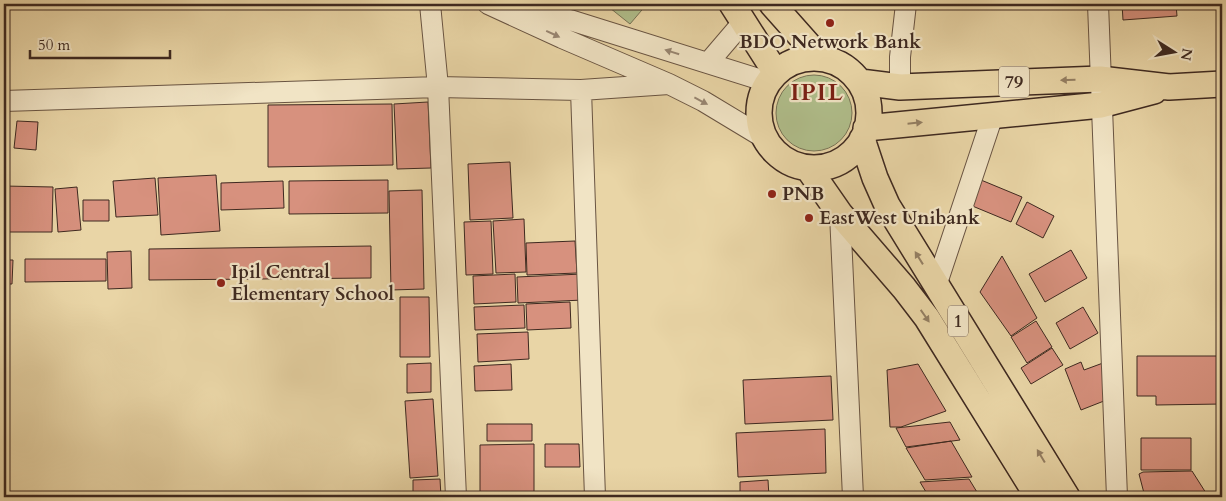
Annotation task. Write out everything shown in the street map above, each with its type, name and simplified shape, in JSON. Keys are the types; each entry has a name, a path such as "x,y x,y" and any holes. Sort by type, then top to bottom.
{"main road":[{"name":"1","path":"772,4 820,58"},
{"path":"738,13 772,78 762,98 759,116 761,128 766,139 780,156 788,162 808,168 819,168 839,162 848,156 864,134"},
{"name":"1","path":"772,78 785,66 796,61 820,58 831,60 842,66 860,82 868,104 869,116 864,134 876,178 887,205 1066,497"},
{"name":"79","path":"860,82 900,87 1100,79 1168,87 1222,84"},
{"name":"79","path":"864,134 993,115 1101,105 1168,87"},
{"name":"1","path":"808,168 840,214 927,318 1038,497"},
{"path":"963,376 984,363"}],"street":[{"path":"430,4 438,87 456,497"},
{"path":"491,4 570,20 708,63 772,78"},
{"path":"491,4 562,38 669,84 703,101 766,139"},
{"path":"900,87 900,57 906,4"},
{"path":"1098,4 1117,497"},
{"path":"708,63 738,13"},
{"path":"4,101 438,87 581,90 669,84"},
{"path":"581,90 595,497"},
{"path":"936,286 993,115"},
{"path":"840,214 853,497"}],"green space":[{"path":"605,4 647,4 630,24"},
{"path":"814,75 829,78 841,86 849,98 852,113 849,128 841,140 829,148 814,151 799,148 787,140 779,128 776,113 779,98 787,86 799,78"}],"building":[{"path":"1122,4 1176,4 1177,16 1123,20"},
{"path":"428,102 431,168 397,169 394,104"},
{"path":"392,104 393,165 268,167 268,105"},
{"path":"17,121 38,122 36,150 14,148"},
{"path":"510,162 513,218 470,220 468,164"},
{"path":"216,175 220,231 161,235 158,178"},
{"path":"155,178 158,215 116,217 113,181"},
{"path":"388,180 388,213 289,214 289,181"},
{"path":"981,180 1022,197 1011,222 970,205"},
{"path":"283,181 284,208 221,210 221,183"},
{"path":"4,186 53,187 52,232 4,232"},
{"path":"77,187 81,230 58,232 55,189"},
{"path":"422,190 424,289 391,290 389,191"},
{"path":"83,200 109,200 109,221 83,221"},
{"path":"1027,202 1054,216 1043,238 1016,224"},
{"path":"524,219 526,272 496,273 493,221"},
{"path":"491,221 493,274 466,275 464,222"},
{"path":"575,241 577,273 527,275 526,243"},
{"path":"371,246 371,278 149,280 149,249"},
{"path":"1071,250 1087,278 1045,302 1029,274"},
{"path":"131,251 132,288 108,289 107,252"},
{"path":"1002,256 1037,318 1011,336 980,292"},
{"path":"25,259 106,259 106,281 25,282"},
{"path":"4,260 13,260 12,284 4,284"},
{"path":"515,274 516,302 474,304 473,276"},
{"path":"582,274 583,300 518,303 517,277"},
{"path":"400,297 429,297 430,357 400,357"},
{"path":"570,302 571,328 527,330 526,304"},
{"path":"524,305 525,328 475,330 474,307"},
{"path":"1083,307 1098,333 1070,349 1056,323"},
{"path":"1036,321 1052,347 1027,363 1011,337"},
{"path":"528,332 529,359 478,362 477,334"},
{"path":"1052,348 1063,365 1031,384 1021,368"},
{"path":"1137,356 1217,356 1217,370 1222,370 1222,404 1156,405 1156,396 1137,396"},
{"path":"1081,362 1084,370 1103,363 1109,399 1081,410 1065,369"},
{"path":"431,363 431,392 407,393 407,364"},
{"path":"511,364 512,390 475,391 474,366"},
{"path":"918,364 946,411 901,427 890,427 887,370"},
{"path":"831,376 833,420 745,424 743,380"},
{"path":"433,399 438,476 410,478 405,401"},
{"path":"950,422 960,440 906,447 896,428"},
{"path":"487,424 532,424 532,441 487,441"},
{"path":"825,429 826,473 738,477 736,433"},
{"path":"1141,438 1191,438 1191,470 1141,470"},
{"path":"951,441 972,477 925,480 906,448"},
{"path":"534,444 534,497 480,497 480,445"},
{"path":"545,444 579,444 580,467 545,467"},
{"path":"1192,471 1206,493 1199,497 1145,497 1139,474 1143,472"},
{"path":"440,479 441,497 413,497 413,480"},
{"path":"969,479 980,497 929,497 920,482"},
{"path":"768,480 769,497 740,497 740,482"}],"place":[{"name":"BDO Network Bank","path":"830,23"},
{"name":"PNB","path":"772,194"},
{"name":"EastWest Unibank","path":"809,218"},
{"name":"Ipil Central Elementary School","path":"221,283"}],"district":[{"name":"IPIL","path":"817,92"}]}
